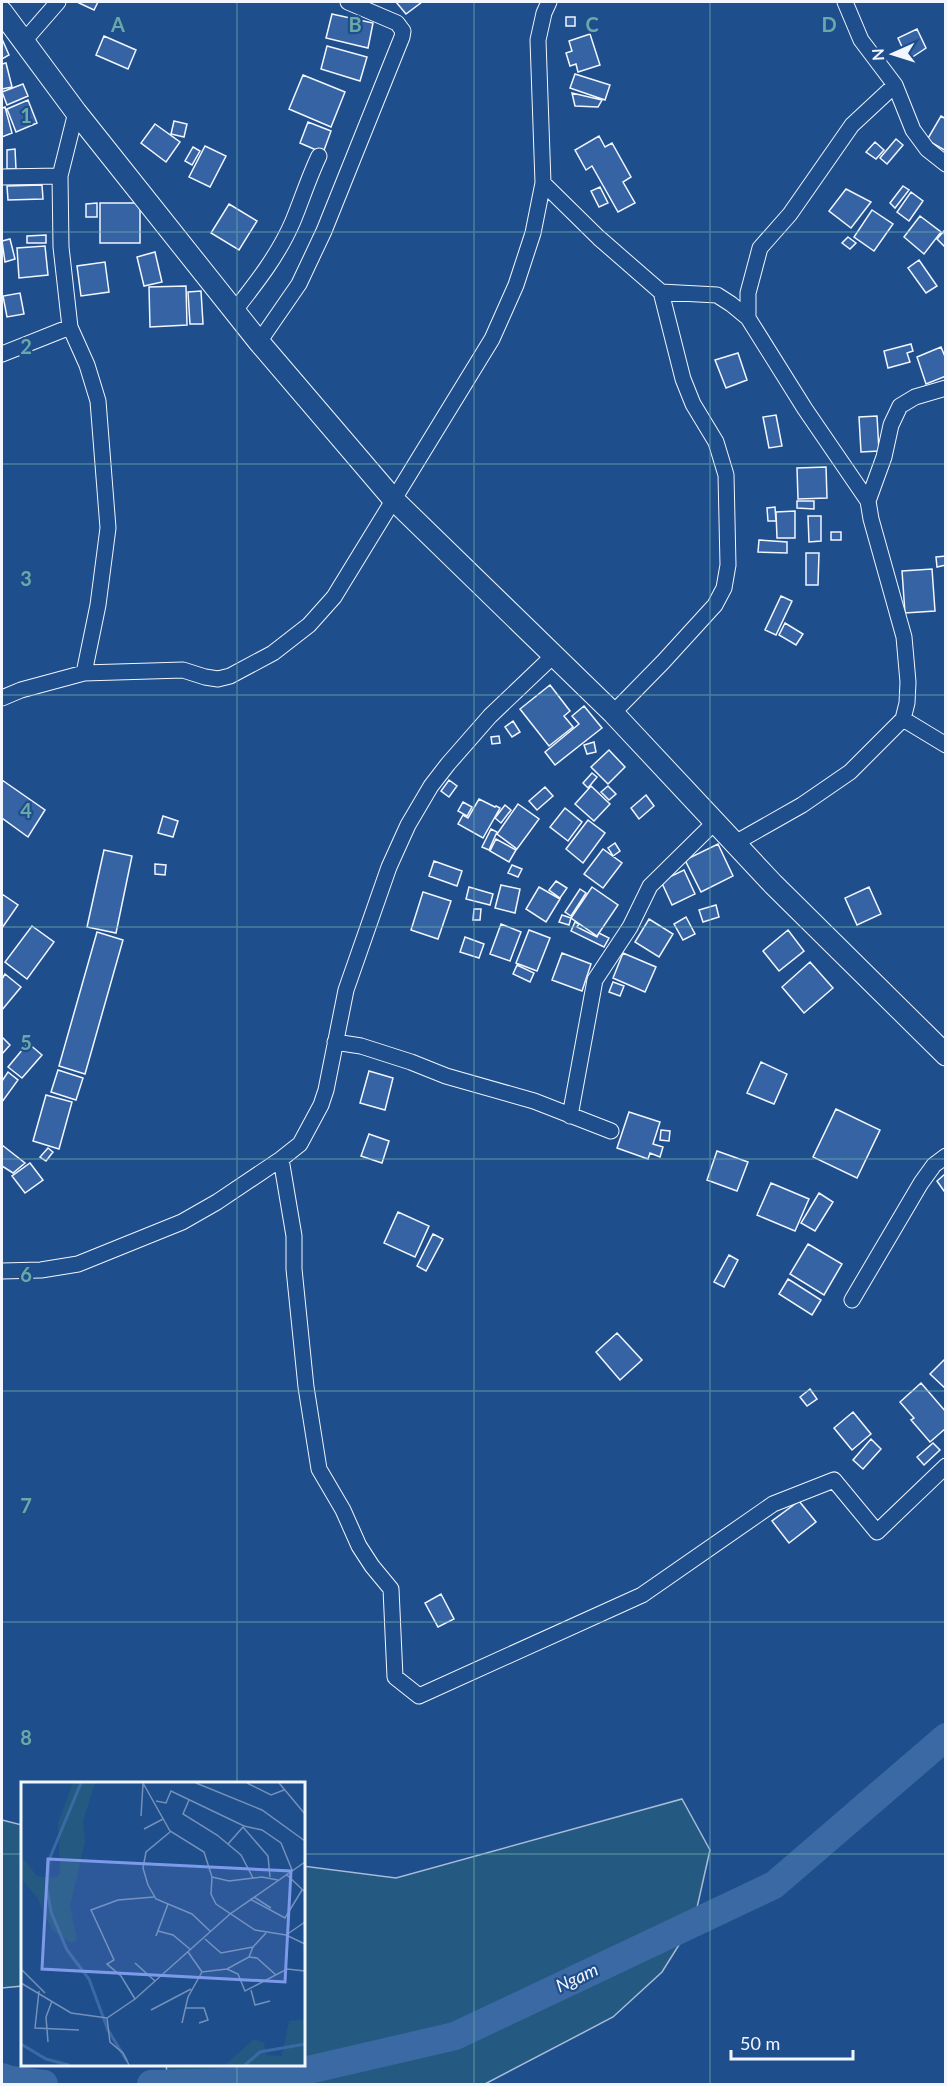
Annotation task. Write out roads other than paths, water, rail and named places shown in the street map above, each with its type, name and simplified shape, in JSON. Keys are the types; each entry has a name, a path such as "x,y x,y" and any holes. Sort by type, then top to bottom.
{"street":[{"path":"24,41 58,2"},
{"path":"259,342 298,285 324,231 402,37 403,32 397,23 348,2"},
{"path":"845,2 861,40 895,84 913,130 927,149 945,164"},
{"path":"2,698 21,690 84,673 183,670 218,679 230,676 273,653 309,625 334,597 492,339 516,285 533,233 543,183 537,40 542,5"},
{"path":"2,12 76,112 259,342 394,500 613,713 773,884 945,1055"},
{"path":"748,318 748,292 760,248 790,214 852,125 895,84"},
{"path":"76,112 60,176 61,247 70,327 87,365 98,401 108,528 98,605 84,673"},
{"path":"235,310 263,275 278,250 319,156"},
{"path":"2,177 60,176"},
{"path":"543,183 599,238 661,292 683,379 693,404 716,442 726,484 729,566 724,588 715,605 613,713"},
{"path":"661,292 717,295 748,292"},
{"path":"717,295 748,318 805,409 868,501 904,637 908,682 908,703 903,719 850,772 802,805 735,843"},
{"path":"2,354 70,327"},
{"path":"868,501 884,457 891,425 900,406 915,397 945,388"},
{"path":"2,1271 40,1270 78,1264 182,1222 280,1160 300,1144 321,1105 346,990 389,867 408,825 431,786 448,764 490,716 553,656"},
{"path":"903,719 945,745"},
{"path":"570,1116 595,980 630,927 651,886 715,822"},
{"path":"335,1042 361,1046 446,1076 534,1101 611,1131"},
{"path":"852,1300 921,1183 934,1165 945,1156"},
{"path":"280,1160 294,1236 294,1269 306,1387 319,1469 343,1510 359,1546 391,1589 395,1677 419,1696 642,1595 773,1504 834,1480 877,1532 945,1466"}],"waterway":[{"name":"Ngam","path":"151,2084 261,2081 455,2036 774,1885 946,1737"},
{"name":"Ngam","path":"2,2077 44,2084"}]}
